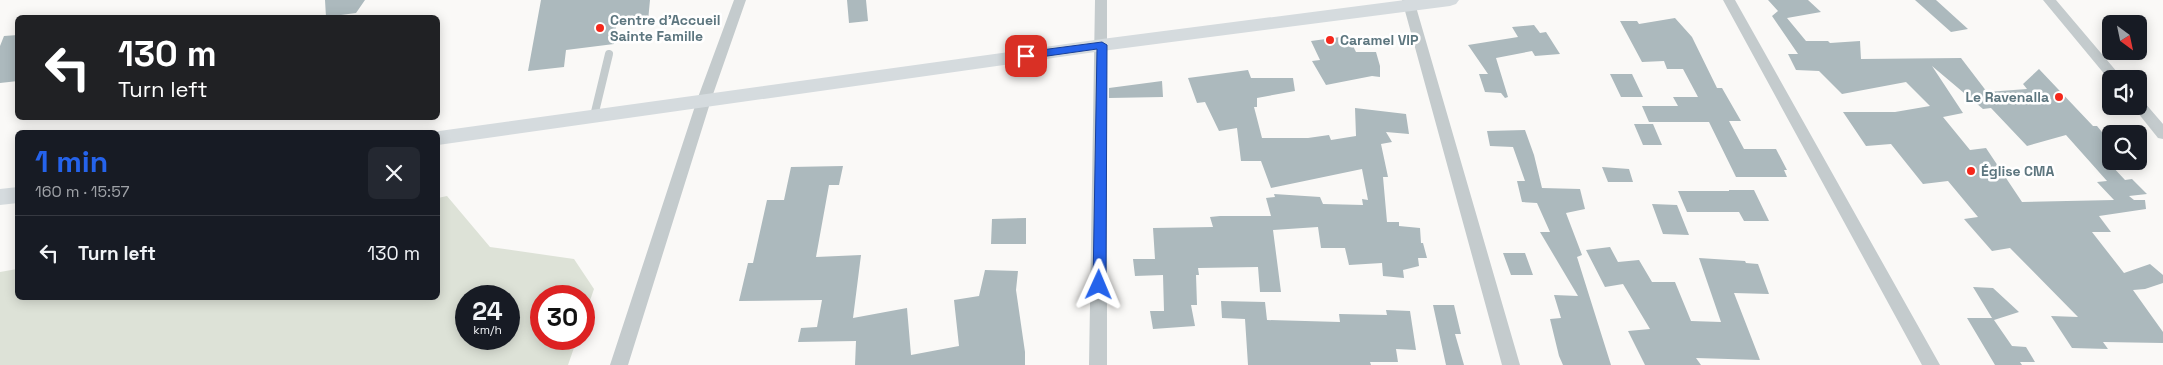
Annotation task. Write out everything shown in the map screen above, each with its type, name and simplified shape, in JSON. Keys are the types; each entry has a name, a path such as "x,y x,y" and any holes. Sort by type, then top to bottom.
{"street":[{"path":"620,365 704,100 740,0"},
{"path":"1098,365 1101,0"},
{"path":"440,138 1409,3 1450,0"},
{"path":"1729,0 1931,365"},
{"path":"2049,0 2108,70"},
{"path":"1409,3 1511,365"},
{"path":"2147,115 2163,134"},
{"path":"0,197 15,195"}],"lane":[{"path":"594,116 609,54"}],"shaded area":[{"path":"447,196 490,247 574,259 591,285 530,285 530,350 573,350 568,365 0,365 0,272 15,269 15,300 440,300 440,198"}],"building":[{"path":"325,0 365,0 356,13 326,15"},
{"name":"Centre d'Accueil Sainte Famille","path":"541,0 650,0 648,21 616,25 614,44 566,50 564,67 528,71"},
{"path":"847,0 866,0 868,21 849,23"},
{"path":"1768,0 1808,0 1821,12 1787,18 1806,41 1828,41 1830,43 1860,41 1861,59 1961,58 1987,92 2027,89 2023,84 2039,69 2093,126 2097,126 2102,132 2102,170 2116,170 2125,180 2132,179 2147,194 2129,196 2134,200 2145,200 2146,209 2099,216 2111,232 2092,232 2124,273 2150,264 2163,275 2163,283 2145,289 2133,290 2163,332 2163,343 2103,342 2108,349 2072,348 2051,316 2078,317 2010,248 1992,251 1964,219 1978,217 1948,181 1923,184 1891,144 1866,146 1843,112 1895,112 1930,106 1906,82 1842,94 1819,71 1796,70 1788,54 1798,54 1772,16 1778,11","holes":["1932,66 1983,109 1991,108 2027,146 2066,135 2107,181 2097,182 2114,200 2022,202 1986,148 1970,150 1943,117 1963,113"]},
{"path":"1915,0 1936,0 1968,29 1951,32"},
{"path":"1675,18 1692,37 1717,88 1722,88 1741,121 1729,121 1744,149 1776,149 1787,170 1784,170 1787,177 1736,177 1709,122 1649,122 1642,106 1678,106 1673,97 1698,97 1683,69 1667,69 1664,61 1642,62 1620,21 1637,21 1639,24"},
{"path":"1534,25 1540,33 1546,32 1560,54 1535,56 1532,51 1496,58 1508,97 1505,98 1501,93 1485,92 1479,74 1488,74 1468,45 1518,37 1512,27"},
{"path":"15,35 15,81 0,83 0,46 4,36"},
{"path":"1348,36 1356,52 1376,52 1380,66 1380,77 1372,76 1326,85 1312,61 1320,60 1311,41"},
{"path":"1248,70 1251,78 1293,78 1295,91 1257,98 1257,107 1254,107 1262,138 1308,138 1329,135 1331,140 1356,136 1355,108 1406,114 1409,134 1386,132 1392,142 1381,144 1388,177 1383,177 1387,222 1399,222 1399,226 1420,228 1421,243 1423,243 1427,258 1418,258 1419,266 1403,270 1404,278 1383,276 1382,263 1349,265 1345,248 1321,248 1318,227 1273,230 1281,292 1260,292 1258,267 1198,268 1199,275 1196,275 1197,305 1191,305 1195,326 1153,329 1150,311 1164,311 1163,275 1135,276 1133,259 1155,259 1153,228 1213,227 1210,217 1271,216 1266,198 1275,197 1274,194 1320,197 1323,204 1363,205 1362,199 1368,200 1362,169 1271,188 1261,161 1241,161 1237,128 1219,131 1205,102 1197,103 1188,78"},
{"path":"1610,74 1632,74 1643,97 1621,97"},
{"path":"1162,81 1163,97 1109,98 1109,88"},
{"path":"1634,124 1653,124 1662,145 1643,145"},
{"path":"1525,130 1534,155 1542,188 1580,189 1585,209 1566,213 1582,255 1577,257 1611,365 1563,365 1559,356 1550,319 1561,318 1554,295 1578,296 1540,232 1550,232 1537,203 1522,202 1517,181 1525,181 1513,147 1490,146 1487,131"},
{"path":"843,166 839,185 829,185 816,257 861,255 853,318 907,308 911,355 959,346 954,300 979,296 985,270 1018,271 1016,290 1025,352 1025,365 855,365 856,341 798,342 801,328 817,327 822,300 739,301 748,263 753,263 767,200 784,200 791,167"},
{"path":"1602,167 1629,169 1633,182 1608,182"},
{"path":"1754,190 1769,221 1744,221 1739,212 1687,212 1678,191 1729,191"},
{"path":"1652,204 1677,205 1689,235 1663,234"},
{"path":"1026,218 1026,244 991,244 992,219"},
{"path":"1610,247 1618,262 1639,260 1652,282 1675,282 1691,321 1721,322 1699,258 1745,261 1746,263 1758,264 1769,294 1734,293 1760,360 1696,358 1701,365 1645,365 1628,331 1650,329 1623,284 1605,287 1586,250"},
{"path":"1503,253 1525,253 1533,275 1511,275"},
{"path":"1973,287 1993,288 2019,312 1994,320 2012,346 2026,347 2035,362 2020,362 2022,365 1995,365 1967,318 1992,318"},
{"path":"1221,301 1265,302 1267,320 1340,322 1339,314 1387,315 1386,310 1410,311 1416,350 1396,349 1398,362 1370,362 1371,365 1248,365 1245,319 1222,318"},
{"path":"1433,305 1454,305 1461,334 1455,334 1464,365 1446,365"}],"place":[{"name":"Centre d'Accueil Sainte Famille","path":"600,28"},
{"name":"Caramel VIP","path":"1330,40"},
{"name":"Le Ravenalla","path":"2059,97"},
{"name":"Église CMA","path":"1971,171"}],"route":[{"path":"1026,56 1102,45 1099,285"}]}
